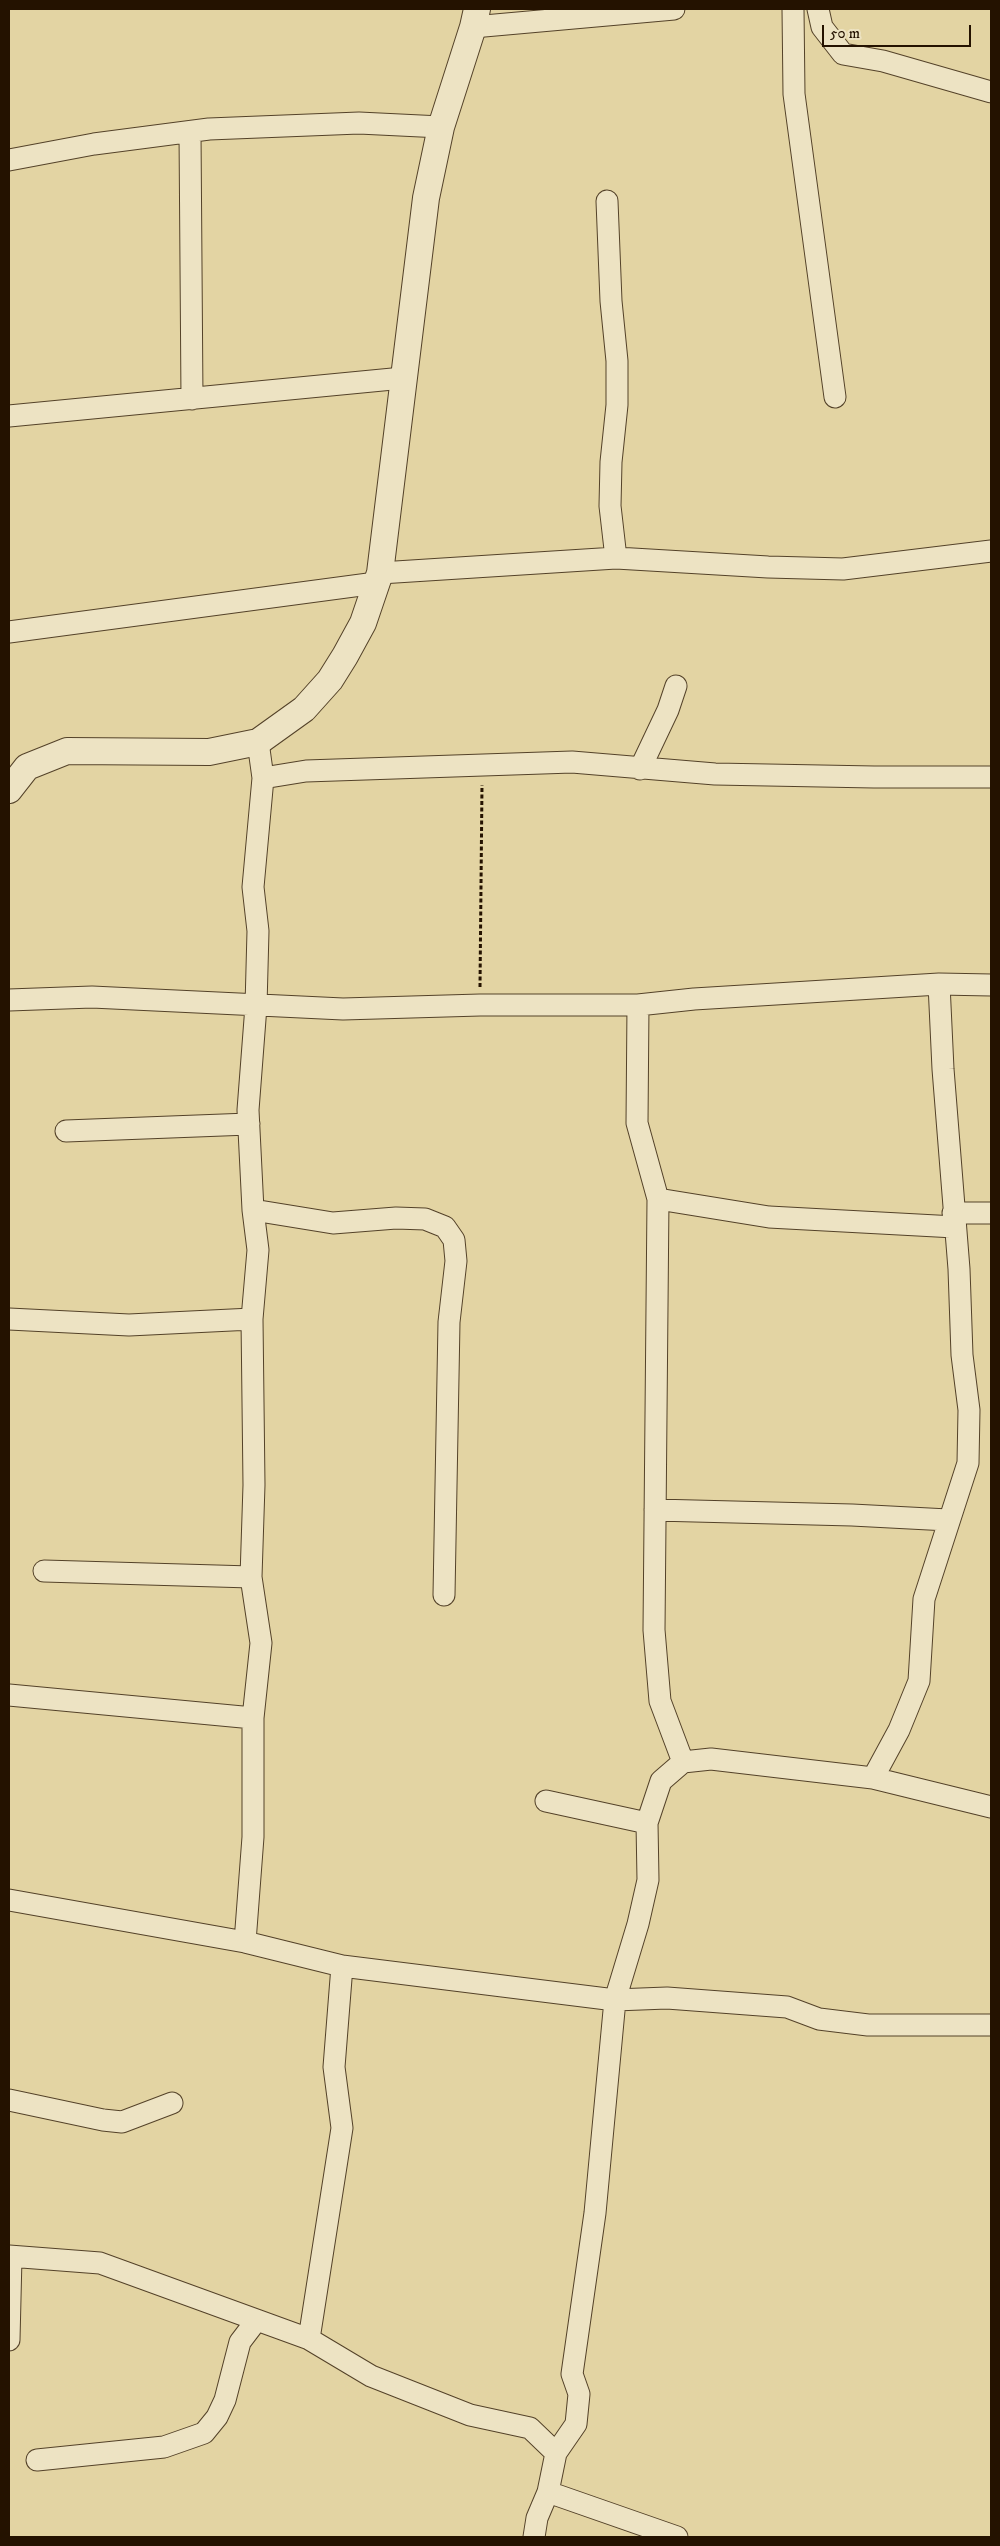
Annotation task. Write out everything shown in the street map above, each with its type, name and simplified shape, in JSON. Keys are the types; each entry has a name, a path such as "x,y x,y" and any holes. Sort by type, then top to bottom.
{"street":[{"path":"9,790 27,766 66,751 209,752 258,742 304,710 330,680 363,623 378,578 426,198 441,127 475,18 674,9"},
{"path":"793,9 794,94 834,397"},
{"path":"818,9 822,27 843,54 883,62 991,92"},
{"path":"9,160 94,144 190,132 359,123 441,127"},
{"path":"190,132 192,398"},
{"path":"607,201 611,301 617,361 617,405 611,462 610,506 616,558"},
{"path":"9,416 403,378"},
{"path":"9,632 378,578 616,558 768,567 842,569 991,551"},
{"path":"640,769 658,734 676,686"},
{"path":"245,1942 253,1837 253,1718 261,1643 251,1577 254,1485 252,1319 258,1250 253,1210 248,1110 256,1006 258,931 253,887 263,778 258,742"},
{"path":"263,778 306,771 572,762 715,774 874,777 991,776"},
{"path":"9,1000 92,997 343,1009 480,1005 638,1005 694,999 939,984 991,985"},
{"path":"872,1778 899,1730 919,1681 924,1599 968,1463 969,1410 962,1356 960,1269 954,1220 939,984"},
{"path":"638,1005 636,1122 658,1199 654,1630 660,1701 683,1762"},
{"path":"66,1131 249,1124"},
{"path":"658,1199 770,1217 954,1220 991,1213"},
{"path":"253,1210 333,1223 396,1218 425,1219 445,1227 454,1240 456,1261 449,1322 444,1595"},
{"path":"9,1319 129,1325 252,1319"},
{"path":"656,1510 852,1515 948,1520"},
{"path":"44,1572 251,1577"},
{"path":"9,1695 253,1718"},
{"path":"534,2537 537,2518 548,2492 556,2453 576,2424 579,2394 572,2374 594,2212 615,2000 638,1924 648,1880 647,1823 661,1781 683,1762 711,1759 872,1778 991,1807"},
{"path":"546,1801 647,1823"},
{"path":"9,1900 245,1942 342,1966 615,2000 667,1998 787,2007 819,2019 868,2024 991,2025"},
{"path":"309,2339 342,2128 334,2068 342,1966"},
{"path":"9,2100 122,2122 172,2103"},
{"path":"9,2340 10,2257 100,2263 309,2339 371,2376 470,2415 530,2428 556,2453"},
{"path":"37,2460 164,2447 204,2434 217,2417 225,2400 240,2342 256,2321"},
{"path":"548,2492 677,2537"}],"path":[{"path":"480,1005 482,765"}]}
